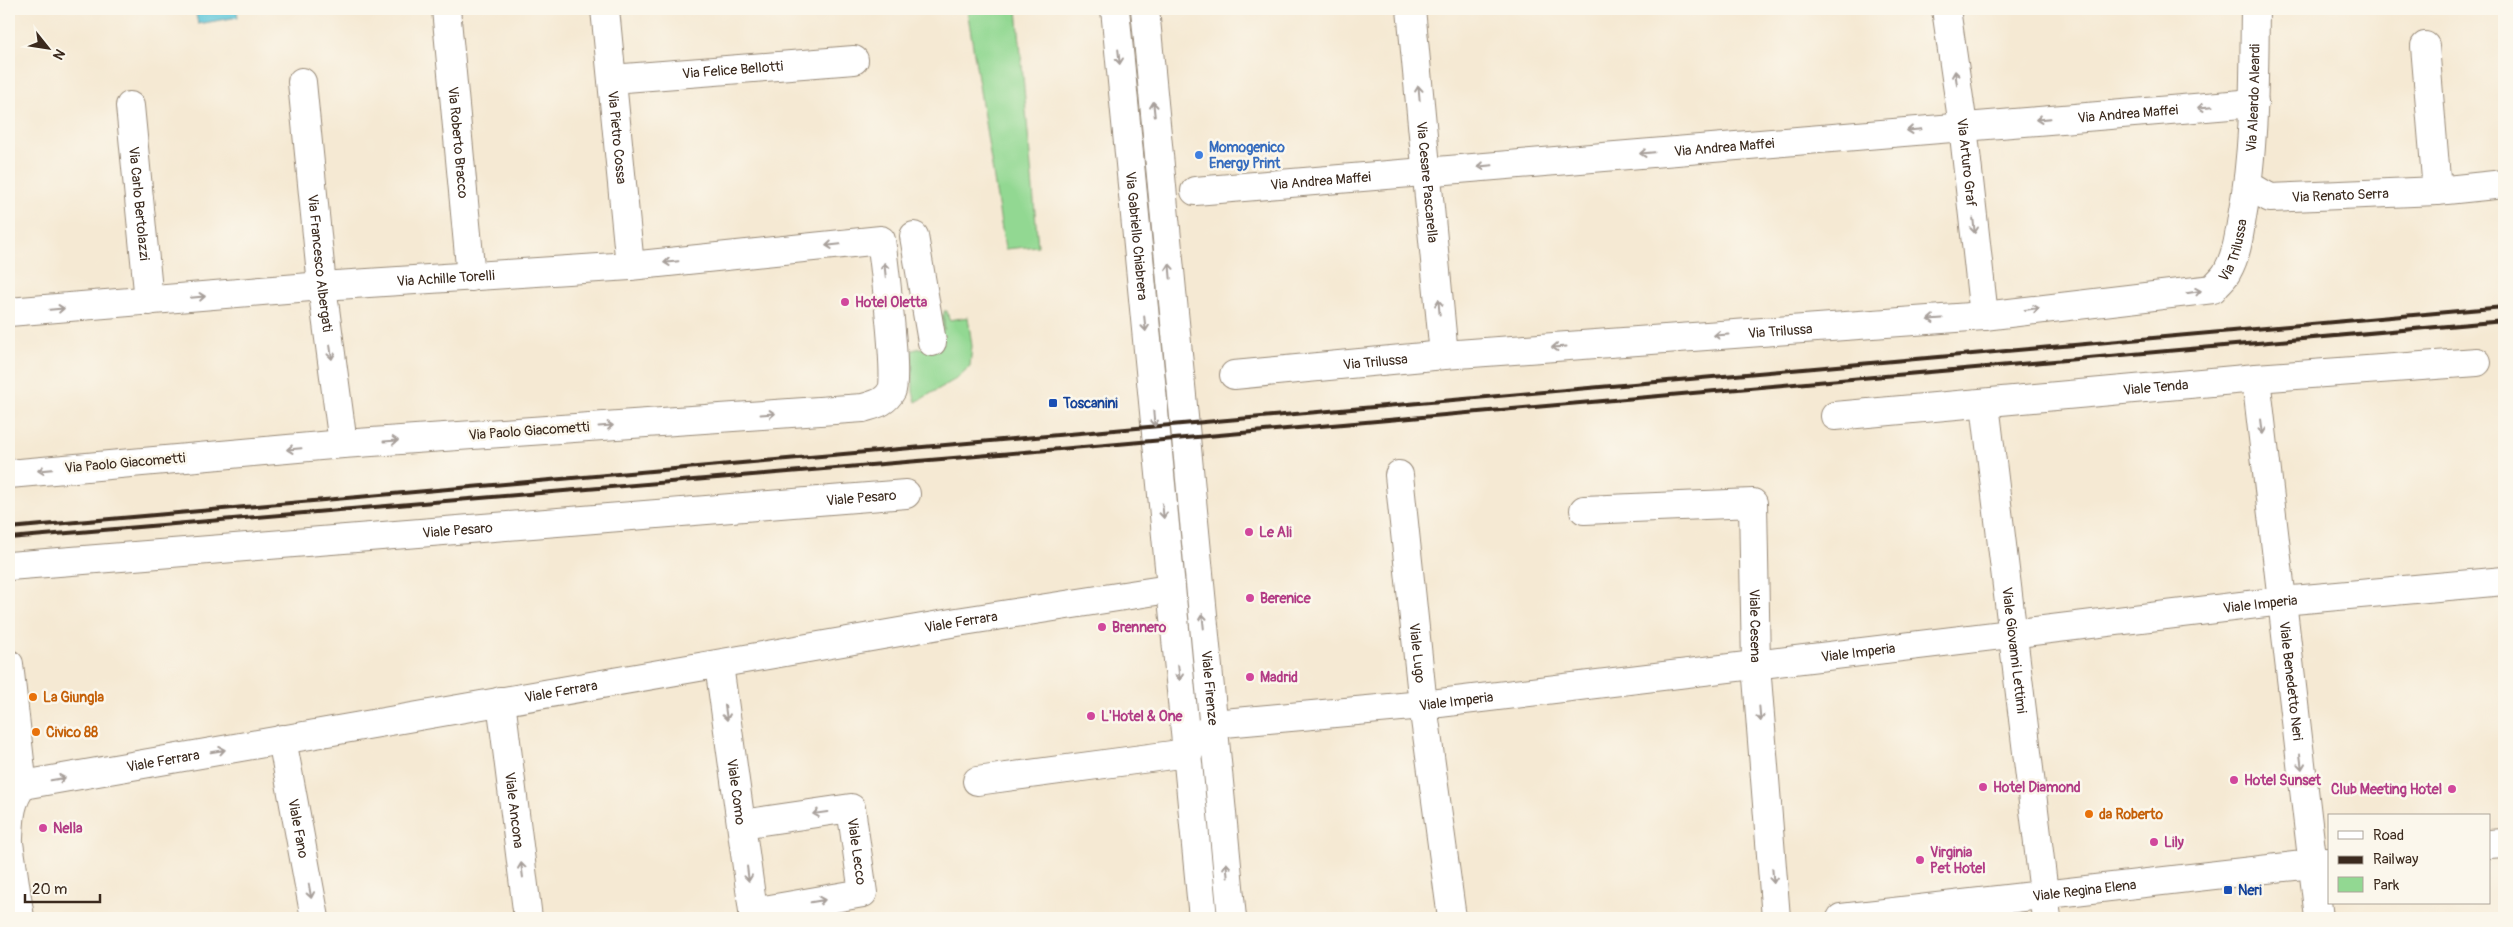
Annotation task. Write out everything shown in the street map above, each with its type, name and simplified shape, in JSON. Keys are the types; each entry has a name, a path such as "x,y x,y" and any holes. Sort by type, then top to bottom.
{"street":[{"name":"Via Roberto Bracco","path":"446,9 471,277"},
{"name":"Via Pietro Cossa","path":"605,9 630,266"},
{"name":"Via Gabriello Chiabrera","path":"1115,9 1187,753"},
{"name":"Via Gabriello Chiabrera","path":"1145,9 1188,460"},
{"name":"Via Cesare Pascarella","path":"1411,9 1444,356"},
{"name":"Via Arturo Graf","path":"1946,9 1962,126 1984,316"},
{"name":"Via Aleardo Aleardi","path":"2248,186 2254,103 2255,9"},
{"path":"2425,46 2438,190"},
{"name":"Via Felice Bellotti","path":"612,79 854,60"},
{"name":"Via Francesco Albergati","path":"302,82 322,286 343,444"},
{"name":"Via Andrea Maffei","path":"1194,192 1426,171 2254,103"},
{"name":"Via Carlo Bertolazzi","path":"130,106 149,301"},
{"name":"Via Renato Serra","path":"2248,186 2270,198 2438,190 2504,184"},
{"name":"Via Trilussa","path":"1234,375 1444,356 1984,316 2212,289 2227,273 2236,250 2248,186"},
{"path":"914,236 929,312 932,342"},
{"name":"Via Achille Torelli","path":"9,312 322,286 630,266 882,240"},
{"name":"Via Paolo Giacometti","path":"9,474 343,444 863,408 883,402 893,389 882,240"},
{"path":"889,317 929,312"},
{"name":"Viale Tenda","path":"1835,416 1985,404 2256,378 2476,362"},
{"name":"Viale Benedetto Neri","path":"2256,378 2282,601 2322,863 2319,918"},
{"name":"Viale Giovanni Lettimi","path":"1985,404 2046,907"},
{"name":"Viale Firenze","path":"1188,460 1232,918"},
{"name":"Viale Lugo","path":"1399,475 1423,704 1452,918"},
{"name":"Viale Pesaro","path":"9,566 906,494"},
{"name":"Viale Cesena","path":"1584,510 1754,503 1756,665 1776,918"},
{"name":"Viale Imperia","path":"1213,724 1423,704 2012,635 2282,601 2504,581"},
{"name":"Viale Ferrara","path":"9,838 10,809 15,796 23,785 947,624 1156,591"},
{"path":"9,664 22,779"},
{"name":"Viale Como","path":"719,665 754,915"},
{"name":"Viale Ancona","path":"502,701 528,918"},
{"path":"978,781 1187,753 1213,724"},
{"name":"Viale Fano","path":"282,739 315,918"},
{"path":"1187,753 1203,918"},
{"name":"Viale Lecco","path":"742,824 851,808 863,893 754,915"},
{"path":"9,843 20,918"},
{"path":"2490,844 2504,843"},
{"name":"Viale Regina Elena","path":"1841,918 2046,907 2322,863"}],"green space":[{"path":"967,9 1017,9 1038,246 1005,249"},
{"path":"944,311 947,311 949,320 968,317 972,346 970,366 956,379 916,402 913,392 912,350 941,344 932,314 943,315 944,330"},
{"path":"1163,327 1200,706 1194,707 1157,329"},
{"path":"1205,762 1221,918 1216,918 1200,763"}],"water":[{"path":"195,9 242,9 237,12 238,17 198,24"}],"railway":[{"path":"9,528 2504,307"},
{"path":"9,538 1118,444 2504,321"}],"place":[{"name":"Momogenico Energy Print","path":"1199,155"},
{"name":"Hotel Oletta","path":"845,302"},
{"name":"Toscanini","path":"1053,403"},
{"name":"Le Ali","path":"1249,532"},
{"name":"Berenice","path":"1250,598"},
{"name":"Brennero","path":"1102,627"},
{"name":"Madrid","path":"1250,677"},
{"name":"La Giungla","path":"33,697"},
{"name":"L'Hotel & One","path":"1091,716"},
{"name":"Civico 88","path":"36,732"},
{"name":"Hotel Sunset","path":"2234,780"},
{"name":"Hotel Diamond","path":"1983,787"},
{"name":"Club Meeting Hotel","path":"2452,789"},
{"name":"da Roberto","path":"2089,814"},
{"name":"Nella","path":"43,828"},
{"name":"Lily","path":"2154,842"},
{"name":"Virginia Pet Hotel","path":"1920,860"},
{"name":"Neri","path":"2228,890"}]}
